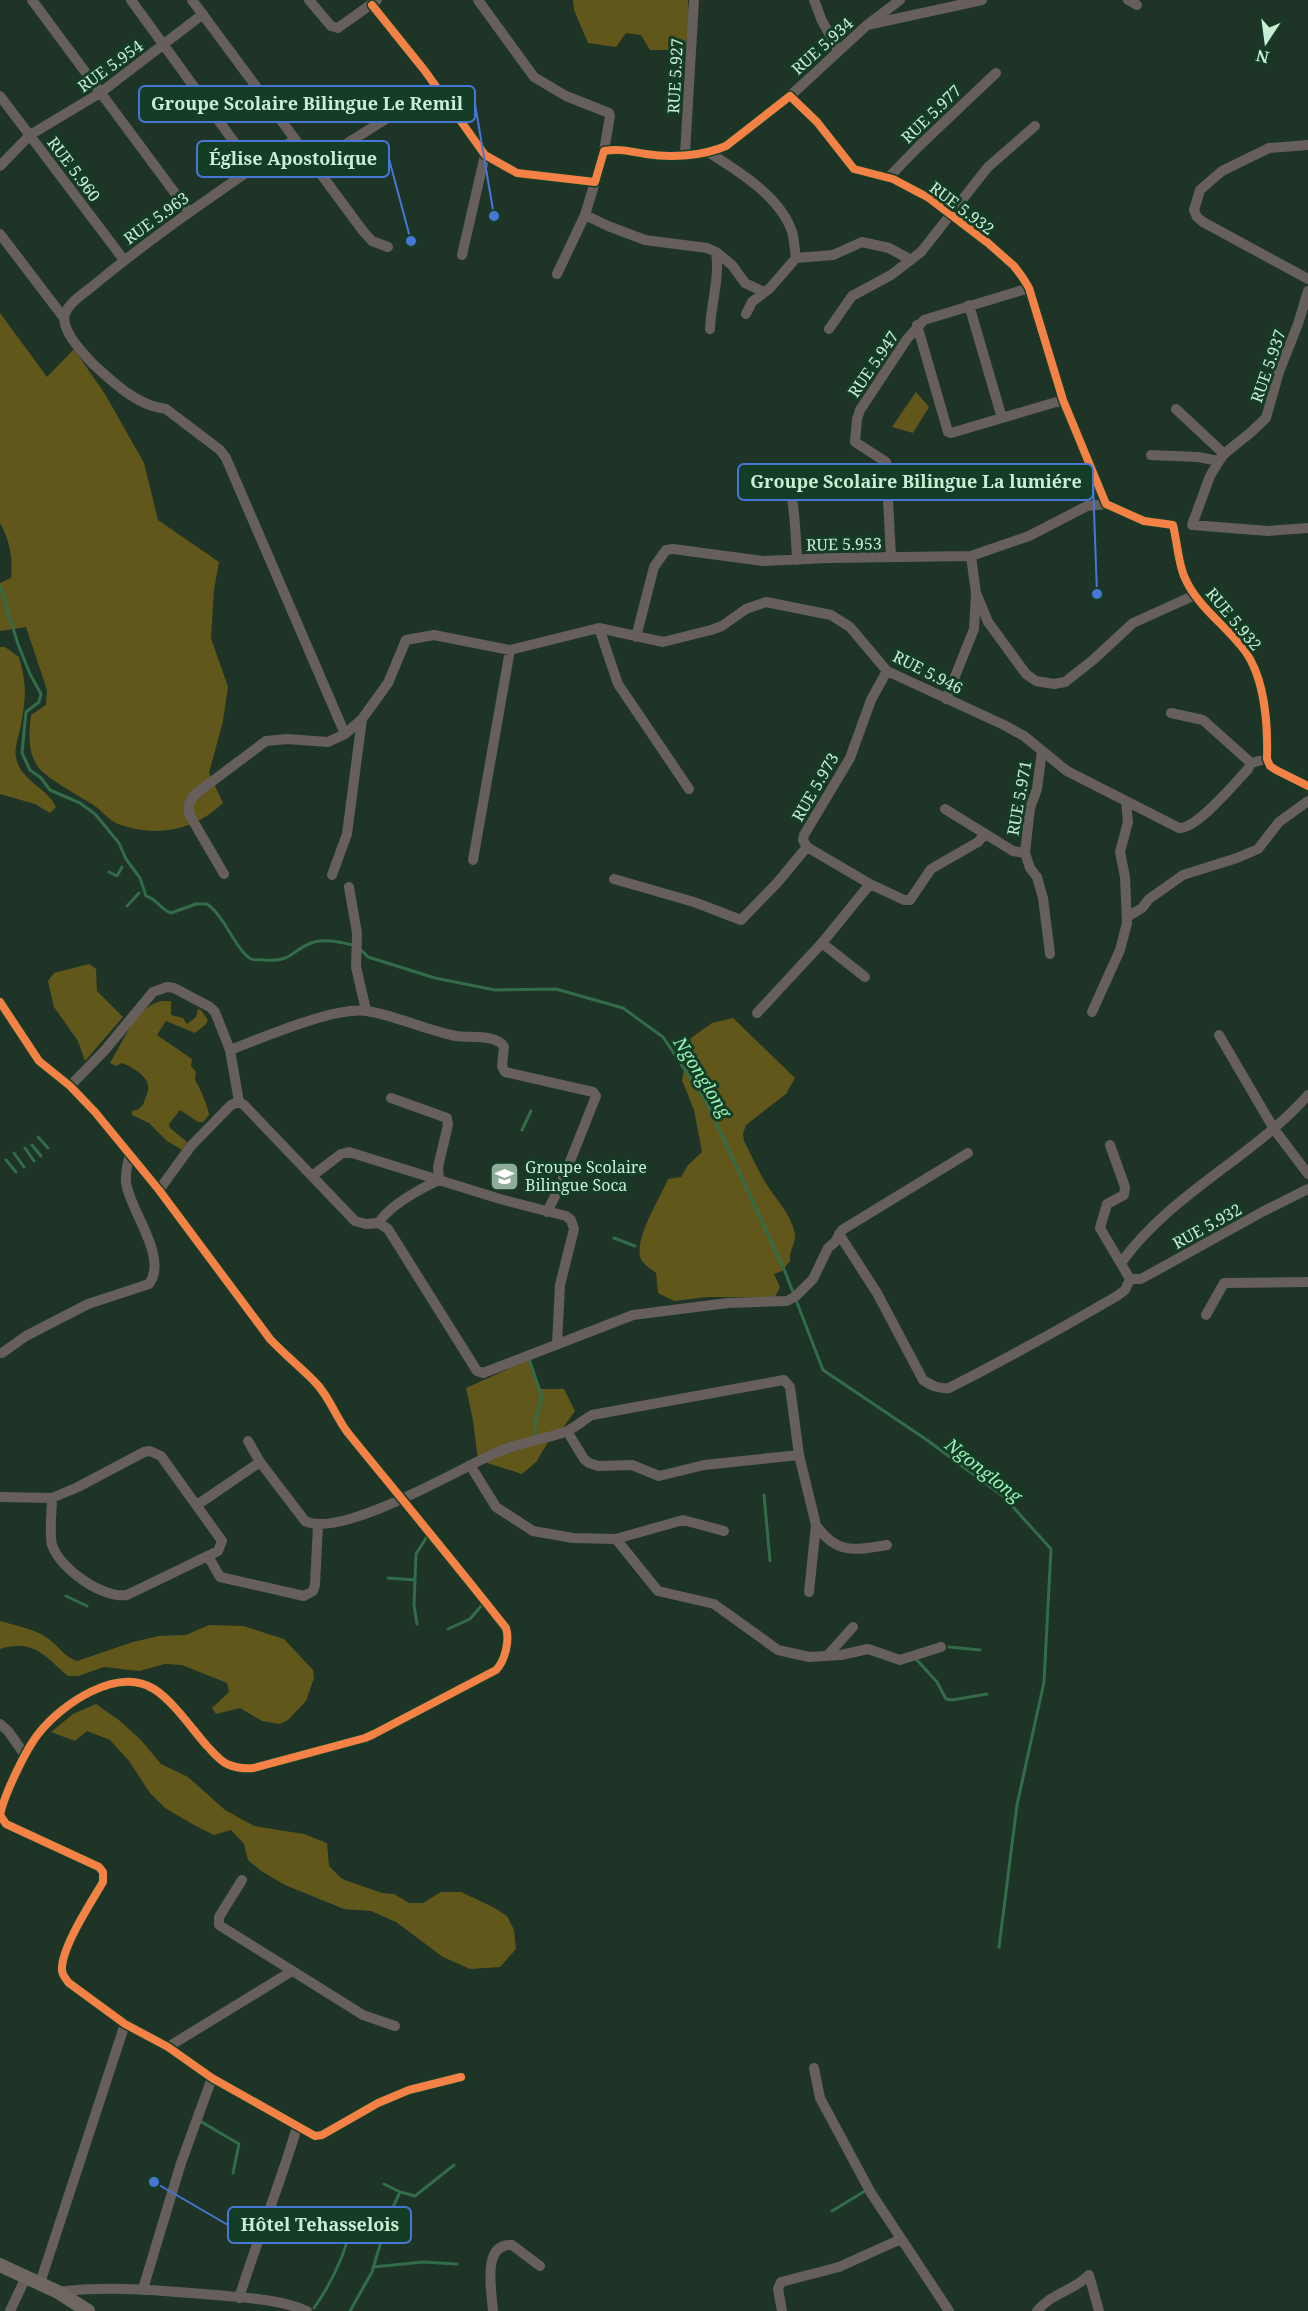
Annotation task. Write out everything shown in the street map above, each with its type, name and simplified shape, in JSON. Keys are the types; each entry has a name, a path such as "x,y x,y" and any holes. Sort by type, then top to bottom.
{"main road":[{"path":"0,2265 58,2292 88,2311"}],"street":[{"path":"32,0 189,212"},
{"path":"131,0 253,168"},
{"path":"192,0 363,231 372,241 388,247"},
{"path":"309,0 331,26 338,28 374,2 485,155 517,174 595,182"},
{"path":"478,0 524,65 542,83 566,96 609,113 604,151 585,215 557,274"},
{"name":"RUE 5.927","path":"685,154 694,0"},
{"path":"814,0 822,21 839,51"},
{"path":"867,25 900,0"},
{"name":"RUE 5.934","path":"790,96 867,25 982,0"},
{"name":"RUE 5.954","path":"0,166 30,135 100,93 203,14"},
{"name":"RUE 5.977","path":"888,178 918,146 996,73"},
{"path":"314,164 437,87"},
{"name":"RUE 5.960","path":"0,96 124,260"},
{"path":"604,151 616,149 661,156 708,152 726,146 790,96"},
{"name":"RUE 5.932","path":"790,96 817,122 854,169 908,185 951,214 1014,266 1029,288 1063,400 1106,504 1144,522 1173,525 1183,574 1195,596 1245,651 1255,669 1263,700 1267,759"},
{"path":"829,329 852,296 874,285 911,260 931,241 988,167 1035,126"},
{"name":"RUE 5.963","path":"64,318 69,306 124,260 189,212 295,140"},
{"path":"1308,145 1269,148 1222,171 1200,190 1194,210 1203,222 1308,279"},
{"path":"708,152 754,181 781,212 793,235 796,258"},
{"path":"462,255 485,155"},
{"path":"585,215 645,240 707,248 732,265 745,283 764,292"},
{"path":"0,234 64,318 66,328 86,356 118,387 157,408 166,409 224,454 345,734"},
{"path":"746,314 752,302 796,258 833,255 862,242 889,248 911,260"},
{"path":"710,329 711,305 718,268 716,252"},
{"name":"RUE 5.947","path":"891,557 886,462 859,445 854,437 860,410 917,326 924,320 1029,288"},
{"name":"RUE 5.937","path":"1308,291 1299,324 1279,372 1266,418 1221,457 1210,476 1192,525 1268,531 1308,528"},
{"path":"969,305 1002,418"},
{"path":"917,326 948,432 954,434 1063,400"},
{"path":"1176,409 1221,457"},
{"path":"1151,455 1221,457"},
{"path":"750,472 772,470 786,476 795,523 797,560"},
{"name":"RUE 5.953","path":"636,637 654,567 666,550 763,561 971,556 1029,536 1086,506 1106,504"},
{"path":"946,699 974,629 976,593 971,556"},
{"path":"976,593 988,622 1026,674 1036,681 1054,684 1065,682 1132,623 1195,596"},
{"name":"RUE 5.946","path":"510,650 599,628 663,642 722,626 746,609 757,603 766,602 831,615 842,620 887,671 1004,725 1024,736 1067,771 1179,828 1186,828 1215,804 1251,763"},
{"path":"599,628 618,684 689,789"},
{"path":"224,874 189,814 189,804 194,795 266,741 287,739 328,742 345,734 362,719 388,683 406,640 439,636 510,650 473,860"},
{"name":"RUE 5.973","path":"887,671 871,700 850,758 804,835 803,840 807,847 870,884 904,900 910,900 931,869 978,842 986,834"},
{"path":"1171,713 1203,720 1251,763 1267,759 1270,766 1276,770 1307,784"},
{"path":"332,874 347,834 362,719"},
{"name":"RUE 5.971","path":"1042,751 1037,789 1030,808 1025,853 1030,868 1037,877 1043,898 1050,954"},
{"path":"1092,1012 1124,942 1127,917 1125,877 1120,852 1128,822 1126,801"},
{"path":"1127,917 1142,908 1149,899 1183,875 1258,849 1279,822 1308,801"},
{"path":"945,809 1013,851 1025,853"},
{"path":"614,879 694,902 741,920 777,884 807,847"},
{"path":"757,1013 822,943 870,884"},
{"path":"349,887 355,917 356,967 366,1010"},
{"path":"822,943 865,977"},
{"path":"70,1086 105,1050 153,992 167,987 174,988 215,1012 230,1050 238,1102"},
{"path":"0,1002 39,1061 70,1086 95,1112 159,1190 270,1339 314,1380 325,1394 342,1426 506,1628 508,1637 502,1660 496,1670 365,1738 254,1768 237,1767 220,1759 162,1694 153,1688 134,1682 99,1687 79,1698 46,1725 25,1755 1,1810 2,1820 99,1867 103,1872 103,1882 72,1936 64,1958 62,1972 69,1983 125,2024 168,2047 212,2078 315,2136 322,2135 378,2103 410,2090 460,2077"},
{"path":"230,1050 299,1024 351,1010 366,1010 452,1035 497,1040 504,1047 502,1069 506,1072 595,1094 596,1099 547,1212"},
{"path":"1219,1035 1274,1129 1308,1174"},
{"path":"1120,1263 1137,1239 1196,1189 1274,1129 1308,1095"},
{"path":"391,1098 447,1118 448,1125 438,1167 439,1180"},
{"path":"159,1190 191,1146 231,1105 238,1102 244,1105 355,1221 366,1224 380,1223 388,1229 480,1372 486,1373 633,1316 729,1303 787,1301 813,1279 828,1248 836,1242 842,1230 968,1154"},
{"path":"839,1234 877,1293 923,1380 936,1387 949,1388 1070,1324 1125,1290 1130,1279 1100,1228 1107,1203 1124,1195 1125,1186 1110,1145"},
{"path":"312,1176 341,1154 349,1152 500,1199 566,1216 574,1224 560,1286 557,1344"},
{"path":"2,1353 26,1336 88,1304 149,1284 155,1270 147,1234 134,1208 126,1184 130,1154"},
{"path":"380,1223 385,1214 428,1184 439,1180"},
{"name":"RUE 5.932","path":"1130,1279 1141,1279 1308,1189"},
{"path":"1206,1315 1224,1283 1308,1282"},
{"path":"248,1440 260,1462 305,1521 318,1525 355,1518 511,1446 567,1431 592,1416 779,1380 788,1382 790,1387 799,1455 819,1530 845,1549 887,1545"},
{"path":"567,1431 584,1459 589,1463 598,1466 629,1464 662,1477 704,1465 799,1455"},
{"path":"0,1497 52,1498 150,1451 161,1456 222,1541 222,1545 218,1551 127,1595 106,1593 76,1576 52,1545 52,1498"},
{"path":"197,1505 260,1462"},
{"path":"470,1465 496,1507 528,1529 573,1538 616,1539 683,1520 723,1531"},
{"path":"208,1556 220,1577 304,1596 313,1591 315,1585 318,1525"},
{"path":"810,1592 816,1525"},
{"path":"616,1539 658,1591 714,1604 778,1650 800,1656 827,1656 868,1649 900,1660 941,1647"},
{"path":"827,1656 853,1627"},
{"path":"0,1724 8,1731 25,1755"},
{"path":"242,1880 219,1917 219,1924 363,2015 395,2026"},
{"path":"168,2047 292,1971"},
{"path":"40,2283 125,2024"},
{"path":"814,2068 823,2104 871,2193 949,2311"},
{"path":"143,2289 181,2163 212,2078"},
{"path":"239,2298 255,2244 281,2182 297,2127"},
{"path":"782,2311 778,2289 781,2282 839,2267 901,2239"},
{"path":"494,2311 491,2262 495,2252 507,2245 512,2245 540,2266"},
{"path":"1037,2311 1046,2300 1081,2283 1089,2275 1099,2311"},
{"path":"10,2311 26,2277"},
{"path":"58,2292 89,2289 143,2289 286,2304 307,2311"}],"shaded area":[{"path":"573,0 688,0 689,23 685,50 650,50 641,35 626,33 616,47 588,43 574,10"},
{"path":"0,313 47,377 74,349 105,394 144,463 158,520 219,562 214,590 211,638 228,687 223,721 209,773 223,803 212,813 187,826 146,831 118,824 95,806 49,777 39,768 32,756 29,736 31,715 46,705 47,690 26,627 0,631 0,583 11,578 12,564 8,543 0,523"},
{"path":"916,392 929,407 913,433 892,427"},
{"path":"0,647 5,647 19,657 23,676 25,698 16,746 18,765 28,778 52,800 56,807 50,813 35,804 0,794"},
{"path":"89,964 96,969 97,991 123,1017 85,1061 78,1041 54,1007 48,981 54,973"},
{"path":"161,1001 171,1001 171,1015 183,1018 187,1024 196,1017 198,1009 208,1020 195,1033 166,1021 157,1035 192,1059 191,1066 196,1072 195,1080 209,1112 203,1122 198,1122 180,1110 169,1124 170,1128 187,1142 182,1150 167,1141 149,1123 132,1115 132,1111 142,1106 147,1094 147,1081 138,1071 126,1064 116,1066 110,1063 137,1018 152,1005"},
{"path":"733,1018 795,1078 786,1094 746,1125 743,1133 744,1141 762,1177 791,1221 795,1234 790,1261 782,1271 774,1274 780,1287 775,1297 707,1297 674,1301 658,1293 656,1273 646,1266 640,1256 642,1238 668,1179 681,1177 688,1165 702,1152 694,1110 682,1080 691,1038 712,1023"},
{"path":"528,1360 540,1389 564,1389 575,1411 562,1429 553,1434 536,1462 522,1474 478,1460 466,1388"},
{"path":"0,1621 39,1633 77,1661 133,1642 159,1636 186,1635 209,1625 243,1626 284,1639 313,1670 314,1678 306,1701 288,1720 280,1724 262,1721 240,1708 216,1714 212,1708 229,1692 227,1683 182,1665 165,1664 139,1671 104,1667 78,1676 68,1676 45,1656 30,1647 11,1646 0,1649"},
{"path":"96,1704 140,1739 161,1764 188,1777 225,1810 254,1826 304,1834 327,1843 329,1866 342,1879 382,1893 394,1894 409,1903 423,1903 441,1892 461,1892 507,1916 514,1930 516,1949 500,1967 470,1969 443,1957 396,1922 371,1911 344,1909 285,1885 261,1871 248,1860 244,1844 231,1830 214,1835 165,1808 150,1793 129,1761 110,1740 87,1731 75,1741 51,1732 73,1714"}],"waterway":[{"name":"Ngonglong","path":"0,586 18,644 41,694 39,702 26,712 22,753 30,770 41,778 50,790 80,803 95,814 119,843 126,859 140,878 146,896 171,913 196,904 207,904 219,916 241,949 253,960 286,958 304,946 321,941 353,945"},
{"path":"109,872 117,876 122,867"},
{"path":"127,906 139,893"},
{"name":"Ngonglong","path":"359,948 368,957 435,978 495,990 556,989 623,1008 663,1037 707,1103 784,1269 823,1370 927,1440 1004,1497 1051,1549 1044,1682 1017,1805 999,1947"},
{"path":"522,1130 531,1111"},
{"path":"38,1137 48,1148"},
{"path":"32,1145 41,1156"},
{"path":"25,1148 34,1161"},
{"path":"14,1153 24,1167"},
{"path":"6,1160 16,1172"},
{"path":"614,1238 635,1246"},
{"path":"529,1359 542,1397 535,1424 534,1439"},
{"path":"764,1495 770,1561"},
{"path":"417,1624 414,1605 416,1554 428,1535"},
{"path":"388,1578 415,1580"},
{"path":"66,1596 87,1606"},
{"path":"448,1629 470,1619 482,1605"},
{"path":"949,1647 980,1650"},
{"path":"916,1659 937,1682 946,1699 987,1694"},
{"path":"200,2121 239,2144 233,2173"},
{"path":"384,2184 415,2196 454,2165"},
{"path":"832,2211 865,2191"},
{"path":"350,2311 372,2272 388,2218 400,2192"},
{"path":"314,2308 338,2266 353,2220"},
{"path":"373,2267 423,2262 457,2264"}],"cycle path":[{"path":"372,5 425,71 485,155 517,173 595,182 604,151 620,150 676,156 717,149 726,146 790,96 817,122 854,169 893,179 929,198 988,243 1014,266 1029,288 1063,400 1106,504 1144,521 1173,525 1182,570 1190,587 1252,662 1264,703 1267,759 1270,766 1308,786"},
{"path":"0,1002 39,1061 70,1086 95,1112 159,1190 270,1339 319,1386 348,1433 506,1628 507,1633 504,1656 496,1670 365,1738 254,1768 237,1767 221,1760 161,1694 139,1683 124,1682 107,1685 76,1700 61,1711 39,1733 28,1750 11,1784 0,1815 6,1824 99,1867 103,1872 103,1882 66,1950 63,1974 69,1983 125,2024 168,2047 212,2078 315,2136 322,2135 378,2103 409,2090 461,2077"}],"place":[{"name":"Groupe Scolaire Bilingue Le Remil","path":"494,216"},
{"name":"Église Apostolique","path":"411,241"},
{"name":"Groupe Scolaire Bilingue La lumiére","path":"1097,594"},
{"name":"Groupe Scolaire Bilingue Soca","path":"504,1176"},
{"name":"Hôtel Tehasselois","path":"154,2182"}]}
